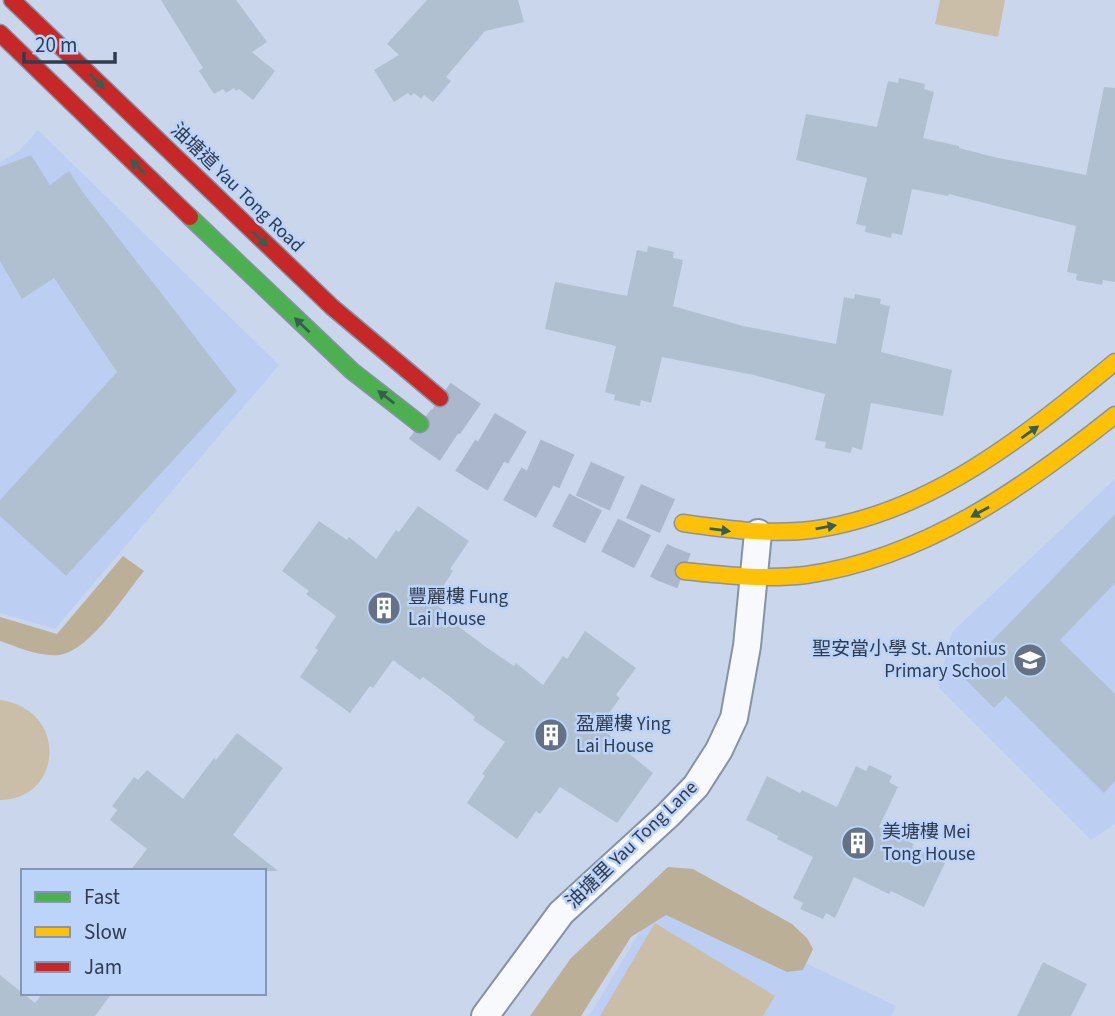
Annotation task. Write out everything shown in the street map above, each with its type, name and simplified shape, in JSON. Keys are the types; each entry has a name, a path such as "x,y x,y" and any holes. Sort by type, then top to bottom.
{"street":[{"name":"油塘道 Yau Tong Road","path":"12,0 332,307 440,398"},
{"path":"0,33 309,332 352,371 420,424"},
{"path":"683,523 716,530 758,533 806,530 854,522 893,510 940,489 979,467 1042,424 1115,362"},
{"path":"684,570 718,577 792,577 848,568 910,547 952,528 998,502 1054,463 1115,415"},
{"name":"油塘里 Yau Tong Lane","path":"485,1016 561,913 668,815 696,786 719,750 734,718 747,646 758,533"}],"shaded area":[{"path":"940,0 1005,0 998,37 935,24"},
{"path":"38,130 279,365 55,629 0,613 0,162 18,152"},
{"name":"聖安當小學 St. Antonius Primary School","path":"1115,479 1115,824 1091,840 938,687 952,632"},
{"path":"123,556 144,571 95,633 83,643 59,655 44,655 0,641 0,617 57,634"},
{"path":"0,700 23,707 38,720 47,736 50,754 46,771 36,786 21,796 0,800"},
{"path":"668,867 693,869 792,924 807,938 813,949 803,970 787,972 666,915 631,937 581,1016 530,1016 571,958"},
{"path":"661,894 896,1006 891,1016 589,1016"},
{"path":"655,923 775,996 763,1016 600,1016"}],"building":[{"path":"161,0 236,0 267,42 252,52 275,71 253,100 234,88 226,93 223,89 214,94 199,71 203,68"},
{"path":"427,0 518,0 524,22 485,31 446,77 451,81 433,102 424,95 421,99 414,93 411,96 408,93 394,102 374,70 399,55 387,44"},
{"path":"899,78 925,84 924,89 934,92 923,138 994,157 1086,175 1104,87 1115,88 1115,282 1103,280 1102,285 1076,280 1077,274 1067,272 1076,226 949,194 948,196 912,189 902,235 892,233 891,238 865,232 866,226 856,224 867,178 796,160 806,114 877,127 888,81 898,83"},
{"path":"31,155 50,185 69,171 237,391 66,576 0,516 0,500 117,372 54,278 22,299 0,261 0,167"},
{"path":"648,246 674,252 673,258 683,260 673,306 743,326 836,344 844,297 854,299 855,294 881,299 880,304 890,306 881,352 952,370 943,416 871,403 862,450 852,447 851,453 825,448 826,442 815,440 825,394 754,375 662,357 651,403 641,400 640,406 614,400 615,395 605,392 616,346 545,329 555,282 627,296 637,250 647,252"},
{"path":"418,506 469,541 450,569 453,571 433,602 462,623 459,627 514,666 516,663 543,685 563,656 567,659 585,631 636,668 616,695 620,698 599,727 653,773 617,823 560,787 540,814 536,811 517,839 467,803 485,776 482,774 505,742 473,720 475,717 449,696 423,677 420,680 393,660 373,688 370,686 350,713 300,677 336,616 306,594 309,591 282,571 319,521 347,540 349,537 376,559 396,530 399,532"},
{"path":"1115,514 1115,583 1060,640 1115,694 1115,781 1104,793 1006,696 994,708 960,674"},
{"path":"237,733 283,768 233,835 278,871 132,869 147,849 110,820 117,810 112,806 134,777 138,780 147,770 183,799 214,758 216,760"},
{"name":"美塘樓 Mei Tong House","path":"869,765 892,776 889,782 898,787 879,827 945,863 924,907 854,877 835,918 826,913 823,919 800,909 803,903 793,898 813,857 746,820 767,776 800,793 802,790 837,807 856,766 866,771"},
{"path":"1043,962 1087,984 1071,1016 1017,1016"},
{"path":"0,975 21,992 21,995 35,1003 41,995 111,995 95,1016 0,1016"}],"tunnel":[{"path":"440,398 528,454 683,523"},
{"path":"420,424 509,482 684,571"}],"traffic: fast":[{"path":"190,217 352,371 420,424"}],"traffic: slow":[{"path":"683,523 747,531 811,530 855,521 896,507 974,468 1046,417 1115,362"},
{"path":"684,571 775,577 806,575 850,566 892,553 971,516 1045,468 1115,415"}],"traffic: jam":[{"path":"12,0 332,307 440,398"},
{"path":"0,33 190,217"}],"place":[{"name":"豐麗樓 Fung Lai House","path":"384,608"},
{"name":"聖安當小學 St. Antonius Primary School","path":"1030,660"},
{"name":"盈麗樓 Ying Lai House","path":"551,735"},
{"name":"美塘樓 Mei Tong House","path":"858,843"}]}
